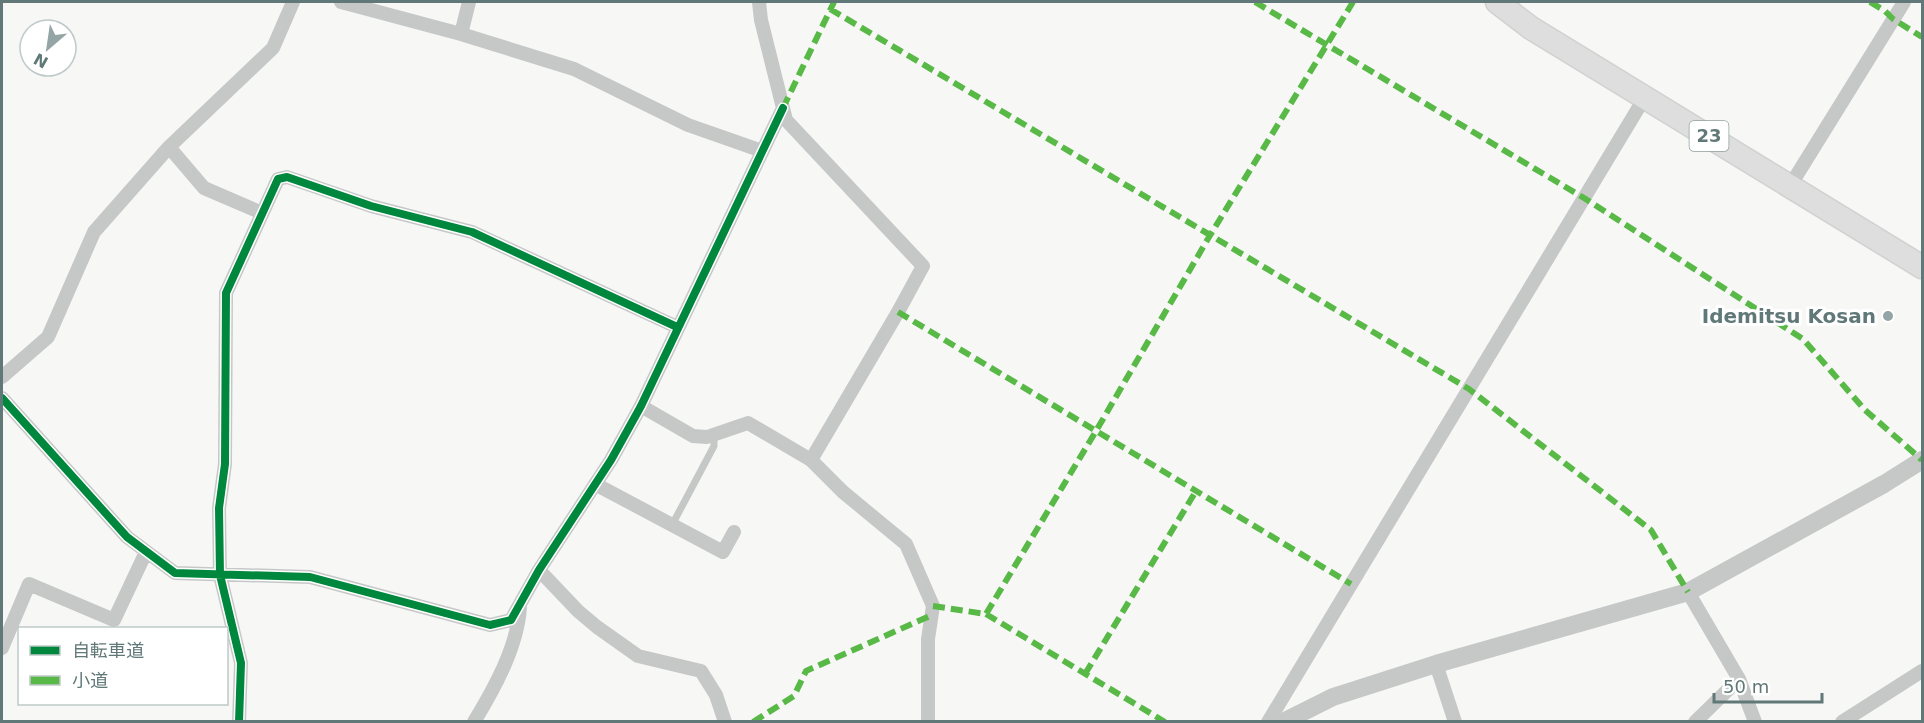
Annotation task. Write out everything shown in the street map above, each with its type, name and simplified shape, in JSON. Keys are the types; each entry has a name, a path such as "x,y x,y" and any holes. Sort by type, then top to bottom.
{"main road":[{"name":"23","path":"1497,2 1531,28 1923,267"}],"street":[{"path":"2,377 48,337 94,232 169,147 273,48 293,2"},
{"path":"341,2 461,34 574,69 688,125 762,151"},
{"path":"461,34 469,2"},
{"path":"759,2 761,20 786,120 922,266 898,312 811,460"},
{"path":"1790,186 1904,2"},
{"path":"1268,722 1646,97"},
{"path":"2,398 127,537 175,573 310,577 490,625 511,620 539,570 595,484 641,406 783,108"},
{"path":"169,147 204,188 262,213"},
{"path":"239,722 242,663 220,575 219,508 225,464 226,293 278,179 287,177 371,206 472,232 677,327"},
{"path":"641,406 693,436 706,437 748,423 811,460 843,492 906,544 933,606 928,639 928,722"},
{"path":"1292,720 1333,697 1436,664 1688,592 1884,484 1923,460"},
{"path":"595,484 723,552 734,532"},
{"path":"2,648 28,584 114,620 146,552"},
{"path":"539,570 584,616 638,656 701,670 716,695 725,722"},
{"path":"1688,592 1739,679 1755,722"},
{"path":"474,722 496,687 519,623 520,604"},
{"path":"1436,664 1455,722"},
{"path":"1842,722 1923,671"},
{"path":"1695,722 1739,679"}],"lane":[{"path":"672,525 714,446 714,435"}],"marked path":[{"path":"783,108 834,2"},
{"path":"1255,2 1584,198 1803,339 1865,410 1922,460"},
{"path":"933,606 986,614 1209,237 1353,2"},
{"path":"1870,2 1922,37"},
{"path":"830,9 1469,389 1651,530 1688,592"},
{"path":"898,312 1351,584"},
{"path":"1085,674 1196,491"},
{"path":"986,614 1165,722"},
{"path":"753,722 794,696 806,671 932,615"}],"cycle path":[{"path":"2,398 127,537 175,573 310,577 490,625 511,620 539,570 611,460 641,406 783,108"},
{"path":"239,722 241,663 220,575 219,508 225,464 226,293 278,179 287,177 371,206 472,232 677,327"}],"place":[{"name":"Idemitsu Kosan","path":"1888,316"}]}
